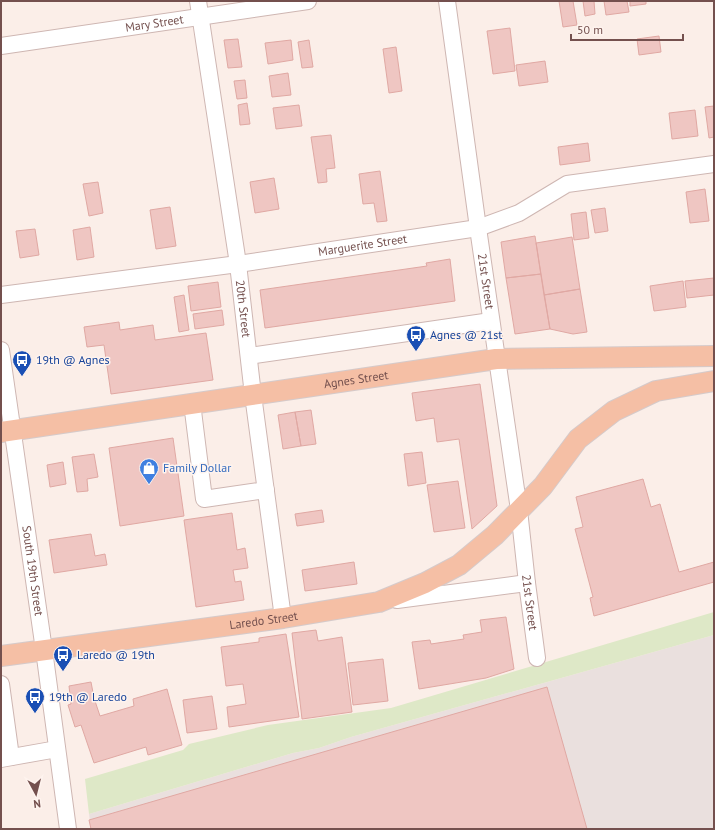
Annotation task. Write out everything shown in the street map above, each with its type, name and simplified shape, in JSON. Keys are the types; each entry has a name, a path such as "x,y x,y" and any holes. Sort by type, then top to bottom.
{"main road":[{"name":"Agnes Street","path":"7,431 496,359 714,356"},
{"path":"379,602 425,583 459,565 495,536 543,486 578,439 614,410 656,391 714,381"},
{"name":"Laredo Street","path":"1,656 283,618 379,602"}],"street":[{"name":"20th Street","path":"198,1 238,264 253,395 283,618"},
{"name":"Mary Street","path":"1,46 308,1"},
{"name":"21st Street","path":"447,1 496,359 519,510 536,658"},
{"name":"Marguerite Street","path":"1,295 238,264 478,228 519,214 567,184 714,164"},
{"path":"249,356 491,321"},
{"name":"South 19th Street","path":"1,350 7,431 44,650 68,829"},
{"path":"192,403 204,498 266,490"},
{"name":"Laredo Street","path":"379,602 527,583"},
{"path":"1,684 6,758 57,748"}],"shaded area":[{"path":"714,635 714,829 91,829 89,814 293,753 319,748 351,737"}],"green space":[{"path":"714,612 714,635 351,737 319,748 293,753 89,814 85,779 183,750 189,744 268,725 391,708"}],"building":[{"path":"559,1 573,1 577,25 563,27"},
{"path":"583,1 594,1 595,14 585,16"},
{"path":"604,1 627,1 629,12 606,15"},
{"path":"630,1 646,1 646,4 630,6"},
{"path":"510,28 515,71 493,74 487,31"},
{"path":"659,36 661,52 639,55 637,39"},
{"path":"238,39 242,67 228,68 224,40"},
{"path":"291,40 293,60 268,64 265,43"},
{"path":"309,40 313,67 302,68 298,42"},
{"path":"396,47 402,91 389,93 383,49"},
{"path":"545,61 548,82 519,86 516,65"},
{"path":"288,73 291,95 272,97 269,76"},
{"path":"245,80 247,98 237,99 234,81"},
{"path":"247,103 250,124 240,125 238,105"},
{"path":"299,105 302,126 276,129 273,108"},
{"path":"714,106 714,137 709,138 705,107"},
{"path":"695,110 698,136 672,139 669,113"},
{"path":"331,135 335,168 326,169 327,182 318,183 311,137"},
{"path":"588,143 590,161 560,165 558,147"},
{"path":"380,171 387,221 377,222 374,203 363,204 359,174"},
{"path":"274,178 279,209 255,213 250,182"},
{"path":"98,182 103,213 89,216 83,184"},
{"path":"705,189 709,221 690,223 686,192"},
{"path":"170,207 176,246 156,249 150,210"},
{"path":"605,208 608,231 595,233 591,210"},
{"path":"586,212 589,238 574,240 571,214"},
{"path":"90,227 94,257 77,260 73,230"},
{"path":"35,229 39,255 20,258 16,231"},
{"path":"535,236 541,274 506,278 501,242"},
{"path":"572,237 580,289 544,295 536,243"},
{"path":"450,259 455,301 265,328 260,290 427,266 426,263"},
{"path":"541,274 550,329 515,334 506,278"},
{"path":"714,278 714,295 687,298 685,281"},
{"path":"683,281 686,307 654,311 650,286"},
{"path":"218,282 221,307 191,311 188,286"},
{"path":"580,289 587,332 573,334 550,329 544,295"},
{"path":"184,295 189,330 179,332 174,297"},
{"path":"222,310 224,325 195,329 193,314"},
{"path":"119,322 120,330 153,325 155,340 206,333 213,380 111,394 104,345 87,347 84,327"},
{"path":"480,384 497,506 472,529 459,439 437,442 434,418 416,421 412,393"},
{"path":"311,410 316,444 301,446 295,412"},
{"path":"295,412 301,446 283,449 278,415"},
{"path":"173,438 184,516 120,526 109,448"},
{"path":"422,452 426,483 408,486 404,454"},
{"path":"94,454 98,477 87,479 88,491 77,492 72,457"},
{"path":"63,462 66,484 50,487 47,465"},
{"path":"643,479 651,507 660,504 679,572 714,562 714,582 594,616 590,598 593,597 575,529 583,527 576,497"},
{"path":"458,481 465,528 434,532 427,485"},
{"path":"322,510 324,522 297,526 295,514"},
{"path":"232,513 237,550 245,548 248,568 233,570 235,582 241,581 244,600 196,607 184,520"},
{"path":"91,534 95,556 105,554 107,565 54,573 49,540"},
{"path":"354,562 357,584 305,591 302,570"},
{"path":"506,617 514,669 486,678 419,689 412,642 430,640 431,644 464,639 463,635 482,632 480,620"},
{"path":"316,630 318,641 342,637 352,712 302,719 292,633"},
{"path":"286,634 299,717 229,727 227,707 246,704 243,684 226,686 221,647 259,642 259,638"},
{"path":"383,659 388,701 353,705 348,663"},
{"path":"91,682 100,716 134,706 133,699 167,689 182,745 148,755 146,747 94,763 81,725 75,727 68,705 71,704 69,686"},
{"path":"547,687 587,829 91,829 89,820"},
{"path":"212,696 217,729 187,733 183,700"}],"place":[{"name":"Agnes @ 21st","path":"416,352"},
{"name":"19th @ Agnes","path":"22,377"},
{"name":"Family Dollar","path":"149,485"},
{"name":"Laredo @ 19th","path":"63,672"},
{"name":"19th @ Laredo","path":"35,714"}]}
